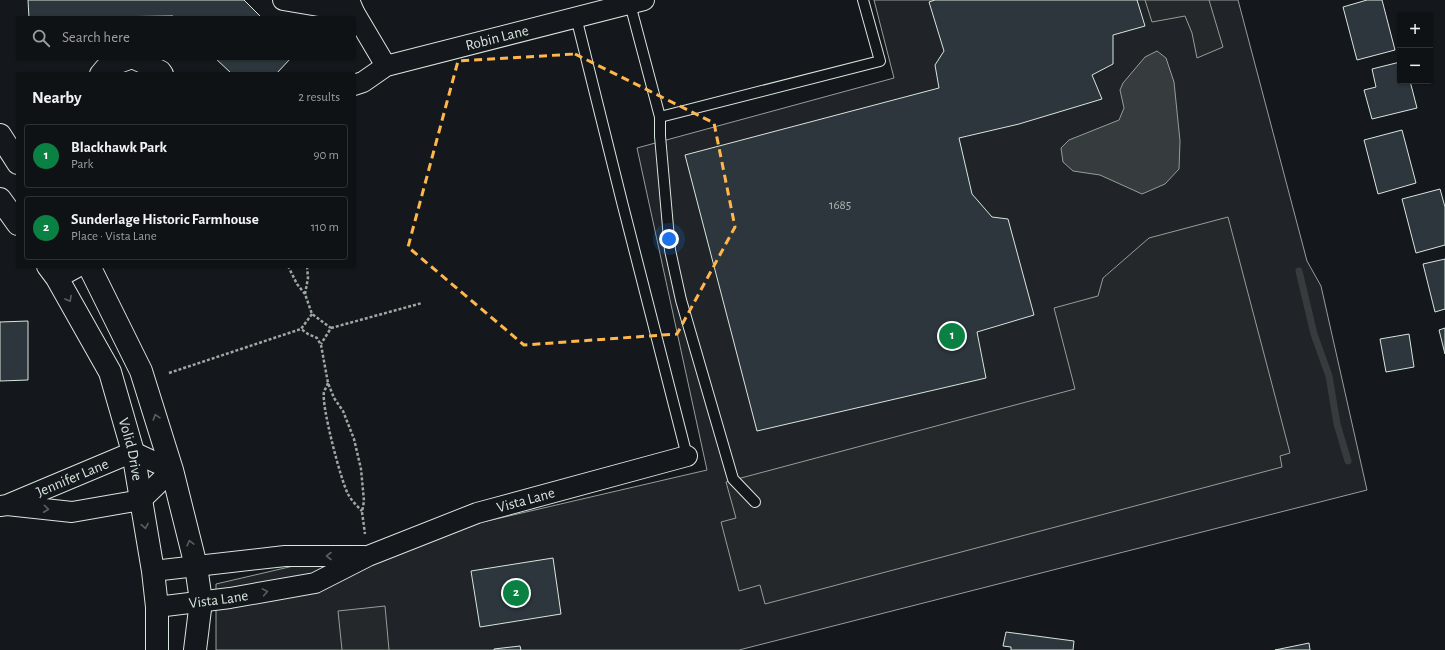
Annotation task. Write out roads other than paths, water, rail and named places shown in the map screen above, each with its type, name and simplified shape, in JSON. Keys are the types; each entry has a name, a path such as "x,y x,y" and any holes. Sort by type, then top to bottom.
{"street":[{"path":"284,0 352,6 386,66"},
{"name":"Robin Lane","path":"356,84 363,82 386,66 637,2"},
{"path":"102,72 105,68 127,60"},
{"path":"136,60 162,72"},
{"path":"0,135 16,160"},
{"path":"0,199 16,221"},
{"path":"52,272 70,268"},
{"path":"90,268 141,371 172,470 196,566 202,602 195,650"},
{"name":"Volid Drive","path":"52,272 110,372 133,452 153,571 157,607 157,650"},
{"path":"133,452 172,470"},
{"name":"Jennifer Lane","path":"4,505 133,452"},
{"name":"Vista Lane","path":"157,607 230,598 315,583 368,556 477,513 687,456"},
{"path":"140,500 172,470"},
{"name":"Jennifer Lane","path":"4,505 72,512 140,500"},
{"name":"Vista Lane","path":"153,571 285,556 368,556"}],"lane":[{"path":"660,117 880,61 863,0"},
{"path":"637,2 660,117 660,136 670,250 681,300 733,479 755,502"},
{"path":"576,17 687,456"}],"waterway":[{"path":"1299,271 1314,334 1329,376 1337,424 1348,461"}],"place":[{"name":"Blackhawk Park","path":"952,336"},
{"name":"Sunderlage Historic Farmhouse","path":"516,593"}]}
